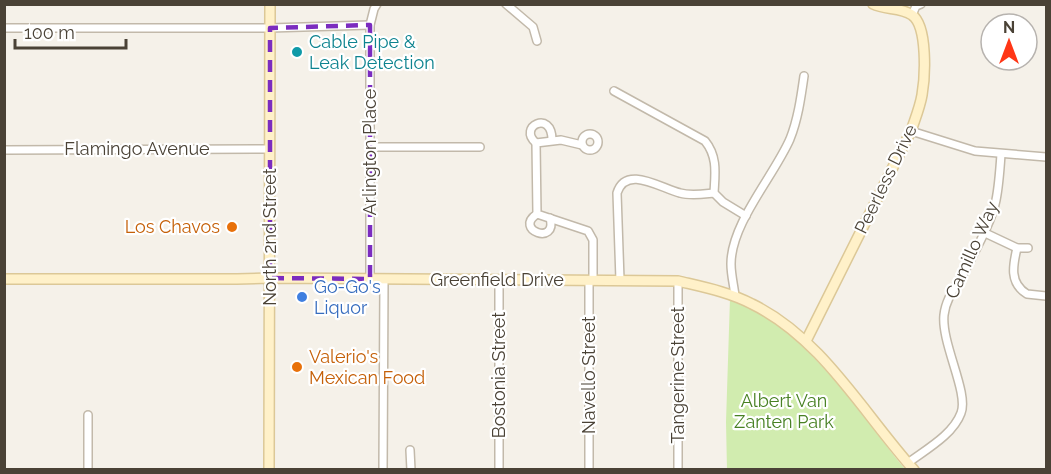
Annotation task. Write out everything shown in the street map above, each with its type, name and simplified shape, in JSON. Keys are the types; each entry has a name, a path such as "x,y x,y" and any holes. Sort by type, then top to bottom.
{"main road":[{"name":"North 2nd Street","path":"270,4 270,470"},
{"path":"873,4 912,15"},
{"name":"Peerless Drive","path":"806,341 911,131 922,95 924,38 919,22 912,15"},
{"name":"Greenfield Drive","path":"4,279 678,281 735,296 754,304 790,327 806,341 911,466"}],"street":[{"name":"Arlington Place","path":"370,279 370,25 377,4"},
{"path":"506,4 532,27 537,41"},
{"path":"912,15 916,6 921,4"},
{"path":"4,28 270,28 370,25"},
{"path":"735,296 731,264 735,242 746,216 790,140 798,113 804,76"},
{"path":"614,91 705,141 715,160 714,193 723,202 746,216"},
{"path":"552,140 549,126 538,123 532,127 531,139 536,143 561,140 582,145"},
{"path":"911,131 975,151 1047,157"},
{"path":"536,143 537,213"},
{"path":"370,147 480,147"},
{"name":"Flamingo Avenue","path":"4,150 270,149"},
{"name":"Camillo Way","path":"911,466 949,430 961,413 962,401 943,329 944,314 951,292 966,269 996,200 1001,154"},
{"path":"620,280 617,194 624,182 634,179 656,183 682,194 714,193"},
{"path":"537,213 550,218 550,229 545,233 539,234 532,229 530,223 532,217 537,213"},
{"name":"Navello Street","path":"550,218 588,231 592,236 589,470"},
{"path":"983,232 1017,248 1028,248"},
{"path":"1017,248 1012,270 1018,284 1027,294 1047,296"},
{"path":"382,470 384,280"},
{"name":"Bostonia Street","path":"499,470 500,281"},
{"name":"Tangerine Street","path":"678,281 678,470"},
{"path":"88,415 88,470"},
{"path":"410,450 411,470"}],"highlighted area":[{"path":"370,25 370,279 270,278 270,28"}],"green space":[{"name":"Albert Van Zanten Park","path":"730,298 758,312 806,350 848,396 905,469 727,470 726,422"}],"place":[{"name":"Cable Pipe & Leak Detection","path":"297,52"},
{"name":"Los Chavos","path":"232,227"},
{"name":"Go-Go's Liquor","path":"302,297"},
{"name":"Valerio's Mexican Food","path":"297,367"}]}
